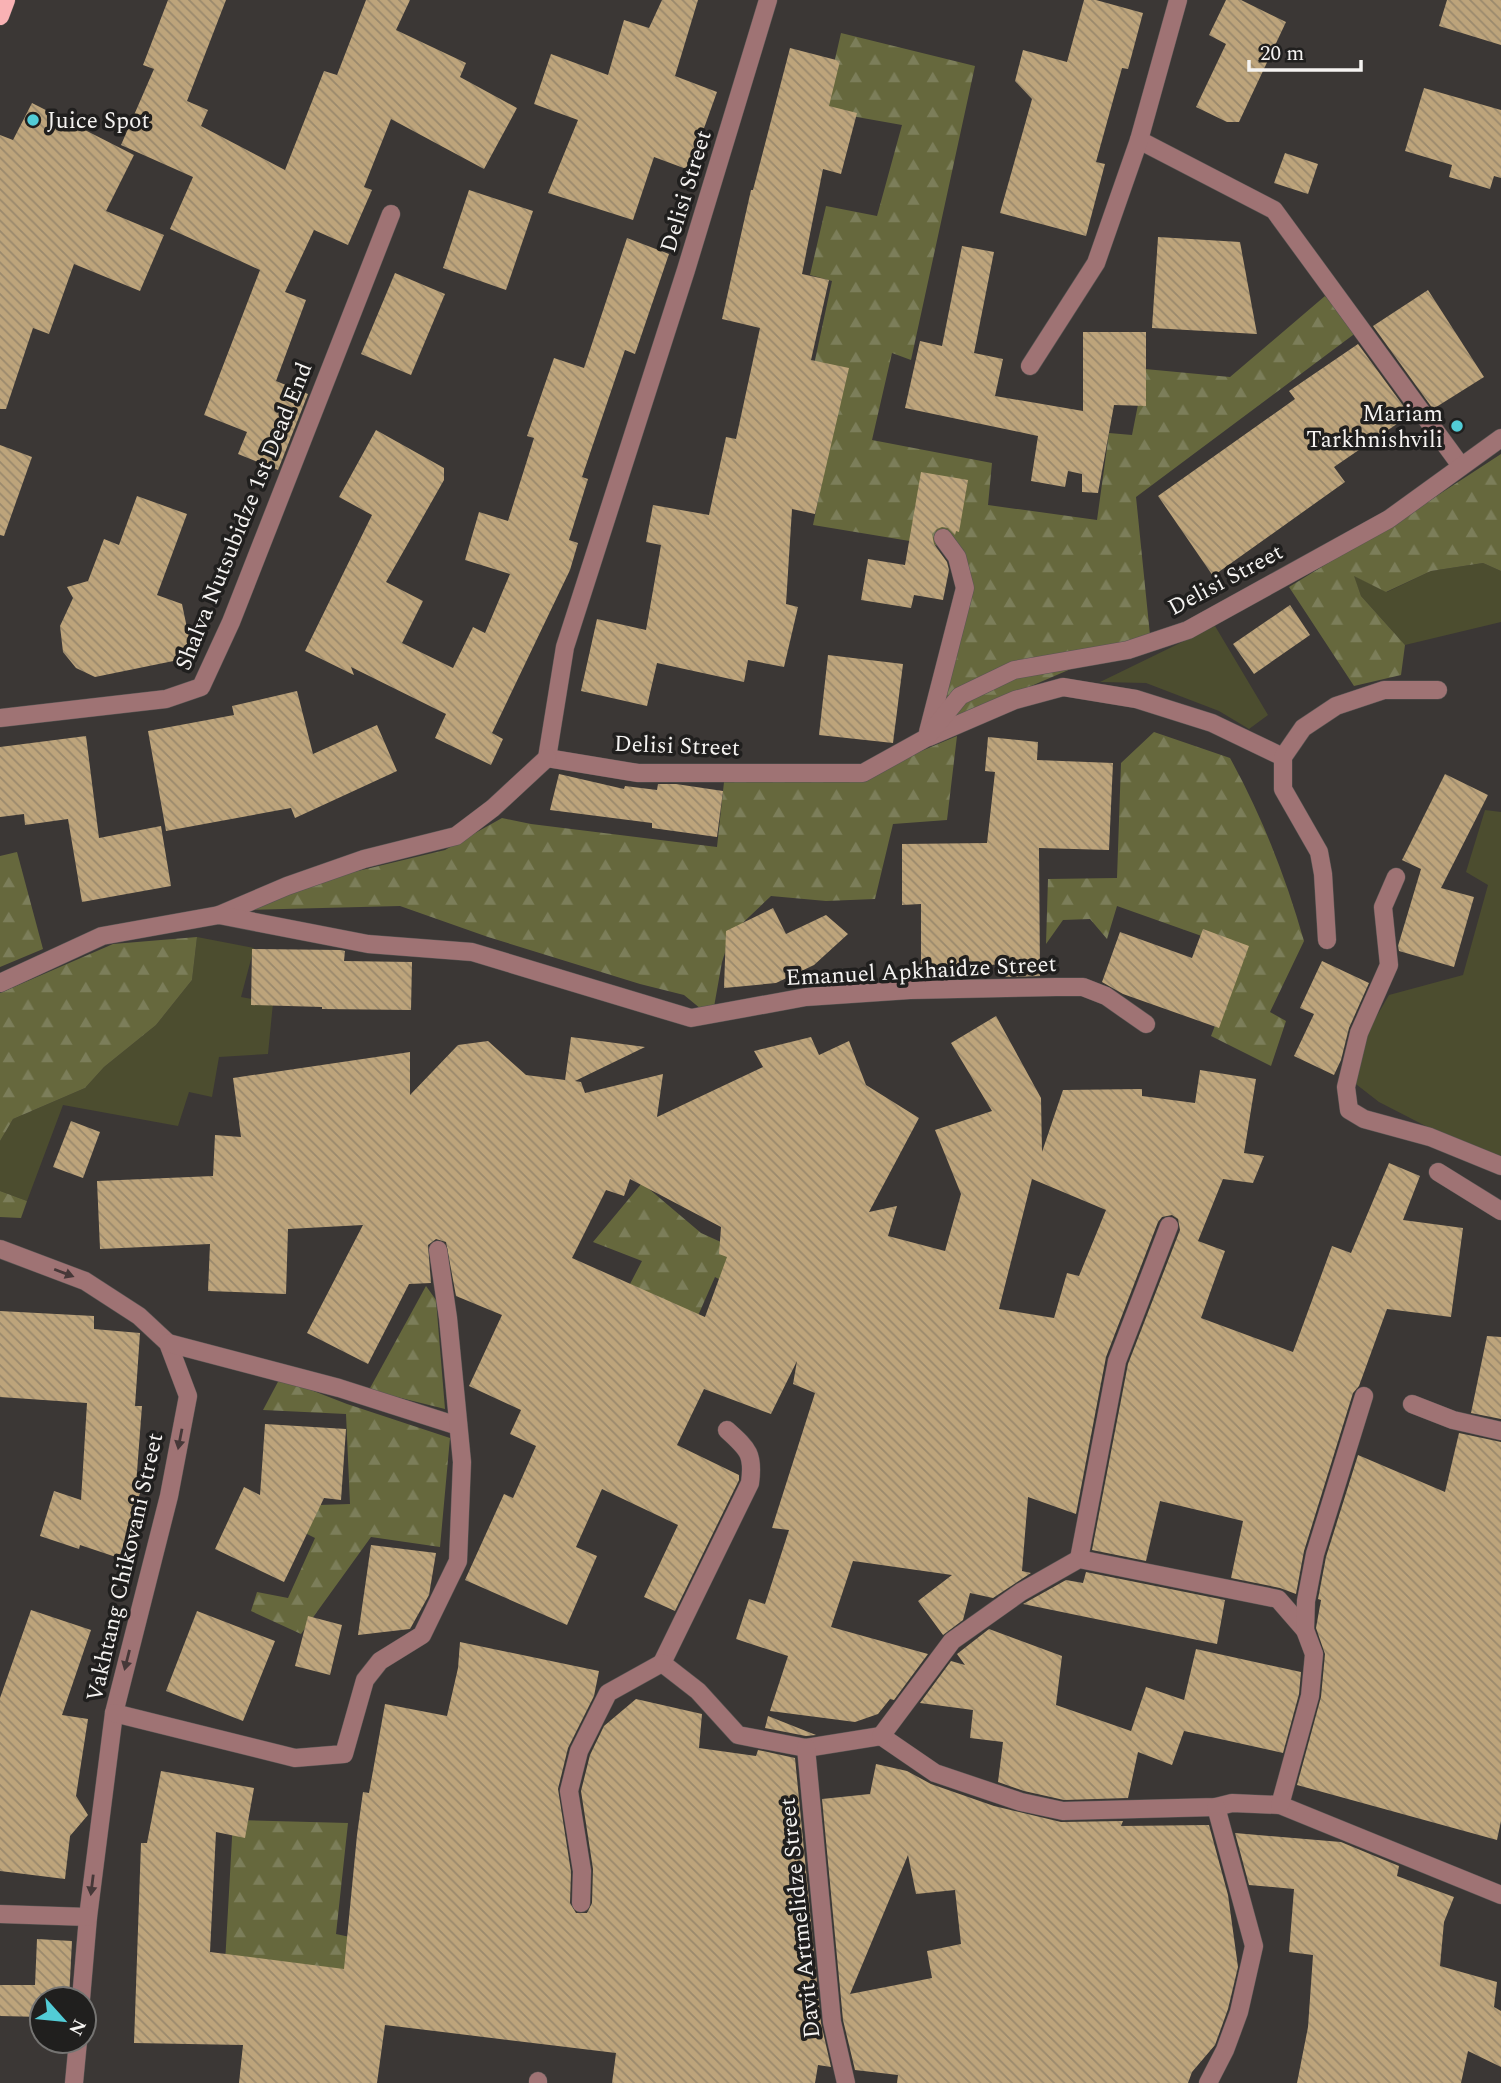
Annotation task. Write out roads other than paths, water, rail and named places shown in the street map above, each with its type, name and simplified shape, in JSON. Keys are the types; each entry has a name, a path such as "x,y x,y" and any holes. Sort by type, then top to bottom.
{"main road":[{"path":"0,16 6,0"}],"street":[{"name":"Delisi Street","path":"768,0 687,270 565,647 547,758 638,773 863,773 926,738 960,696 1014,670 1128,650 1188,630 1389,519 1501,438"},
{"path":"1030,366 1096,263 1139,141 1178,0"},
{"path":"1139,141 1274,210 1461,466"},
{"name":"Shalva Nutsubidze 1st Dead End","path":"0,718 166,699 201,687 231,622 391,214"},
{"path":"926,738 965,588 957,557 943,538"},
{"path":"926,738 1015,700 1063,687 1136,699 1161,706 1212,723 1283,757"},
{"path":"1327,940 1319,852 1283,789 1283,757 1303,728 1336,706 1384,690 1438,690"},
{"path":"219,915 287,886 364,859 456,836 493,808 547,758"},
{"path":"1396,877 1384,907 1389,965 1359,1033 1346,1087 1349,1110 1364,1119 1430,1137 1501,1166"},
{"name":"Emanuel Apkhaidze Street","path":"0,983 102,936 219,915 368,944 472,952 691,1018 806,997 910,990 1056,986 1083,987 1107,996 1146,1024"},
{"path":"1438,1172 1501,1210"},
{"path":"1079,1559 1117,1362 1169,1226"},
{"name":"Vakhtang Chikovani Street","path":"0,1249 85,1281 139,1316 169,1343 188,1396 169,1496 114,1713 88,1917 82,1985"},
{"path":"114,1713 295,1758 344,1754 365,1680 380,1661 422,1635 458,1561 462,1462 439,1250"},
{"path":"169,1343 339,1388 458,1426"},
{"path":"1305,1630 1306,1601 1315,1554 1364,1396"},
{"path":"1412,1404 1452,1420 1501,1431"},
{"path":"581,1903 582,1871 569,1791 579,1751 608,1693 662,1663 750,1483 753,1466 747,1448 727,1430"},
{"path":"881,1736 952,1641 1021,1592 1079,1559 1278,1599 1305,1630 1314,1654 1310,1696 1280,1805"},
{"path":"662,1663 698,1691 738,1735 806,1748 881,1736 935,1773 1021,1802 1063,1811 1216,1807 1232,1803 1280,1805 1501,1895"},
{"name":"Davit Artmelidze Street","path":"806,1748 832,2022 846,2083"},
{"path":"1208,2083 1225,2050 1239,2012 1254,1946 1216,1807"},
{"path":"0,1914 88,1917"},
{"path":"74,2083 77,2055"}],"place":[{"name":"Juice Spot","path":"33,120"},
{"name":"Mariam Tarkhnishvili","path":"1457,426"}]}
